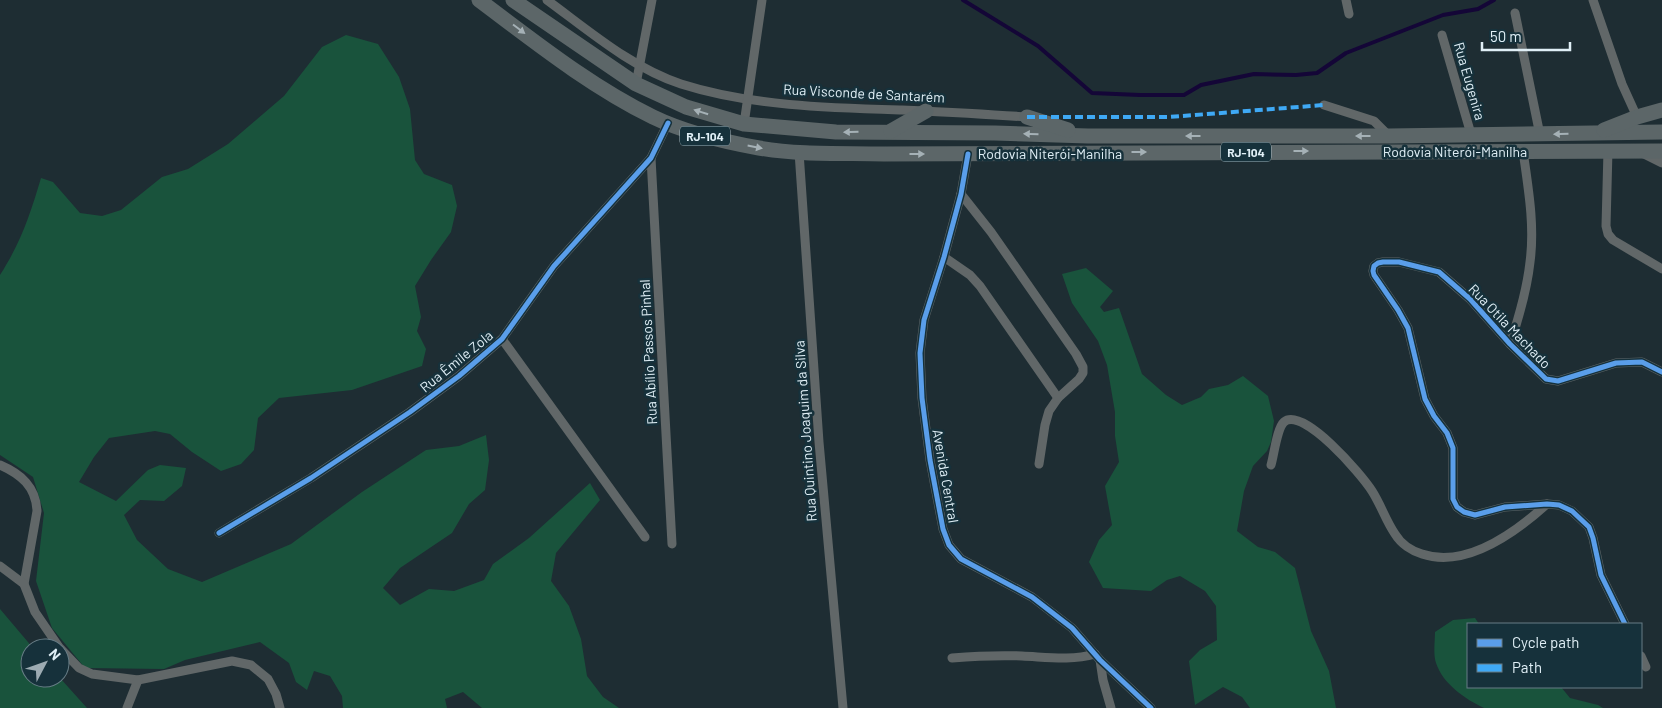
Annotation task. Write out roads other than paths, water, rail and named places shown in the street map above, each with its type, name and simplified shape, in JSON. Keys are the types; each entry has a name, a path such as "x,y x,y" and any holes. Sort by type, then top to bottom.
{"highway":[{"name":"Rodovia Niterói-Manilha","path":"480,0 590,82 654,118 704,135 759,148 800,152 968,154 1662,151"},
{"name":"Rodovia Niterói-Manilha","path":"513,0 531,5 636,84 686,107 744,124 836,132 890,131 1088,136 1540,135 1662,132"},
{"path":"1596,133 1637,117 1662,110"},
{"path":"890,131 926,111"},
{"path":"1027,117 1088,136"}],"street":[{"name":"Rua Visconde de Santarém","path":"547,0 640,66 680,84 747,99 848,109 1027,117"},
{"path":"636,84 652,0"},
{"path":"744,124 762,0"},
{"path":"1346,0 1349,14"},
{"path":"1593,0 1622,84 1637,117"},
{"path":"1515,13 1540,135"},
{"name":"Rua Eugenira","path":"1442,35 1471,134"},
{"path":"1324,105 1374,122 1389,136"},
{"name":"Rua Êmile Zola","path":"219,532 311,478 410,412 459,376 502,339 554,266 651,158 668,123"},
{"path":"1608,150 1606,226 1608,234 1613,240 1662,269"},
{"path":"1510,344 1522,307 1531,261 1531,212 1523,151"},
{"path":"1640,151 1662,163"},
{"name":"Rua Quintino Joaquim da Silva","path":"800,152 819,442 843,708"},
{"name":"Avenida Central","path":"968,154 961,194 924,320 920,352 922,398 930,460 943,529 949,545 962,559 1032,597 1072,628 1097,657 1151,708"},
{"name":"Rua Abílio Passos Pinhal","path":"651,158 672,544"},
{"path":"961,194 996,240 1076,354 1083,367 1083,373 1079,379 1058,398 1050,411 1045,425 1039,464"},
{"path":"944,257 970,275 980,286 1058,398"},
{"name":"Rua Otila Machado","path":"1625,623 1601,575 1589,528 1572,511 1559,505 1548,504 1505,507 1475,515 1464,512 1456,507 1453,499 1453,448 1447,432 1434,416 1425,399 1408,328 1374,275 1374,266 1383,262 1399,262 1439,272 1470,299 1510,344 1546,379 1558,382 1616,363 1642,362 1662,372"},
{"path":"502,339 645,536"},
{"path":"1271,465 1280,430 1285,420 1292,418 1308,425 1352,466 1371,489 1395,535 1406,546 1423,555 1444,557 1467,555 1492,544 1522,526 1548,504"},
{"path":"0,465 14,471 29,484 36,501 37,511 24,584 35,612 60,647 79,668 92,674 138,680 232,661 251,665 268,679 276,694 280,708"},
{"path":"0,566 24,584"},
{"path":"952,658 984,655 1066,659 1097,657 1112,708"},
{"path":"1642,658 1646,667"},
{"path":"127,708 138,680"}],"waterway":[{"path":"963,0 1038,46 1092,93 1140,95 1184,95 1201,85 1254,74 1296,75 1317,73 1346,53 1443,15 1478,9 1494,0"}]}
